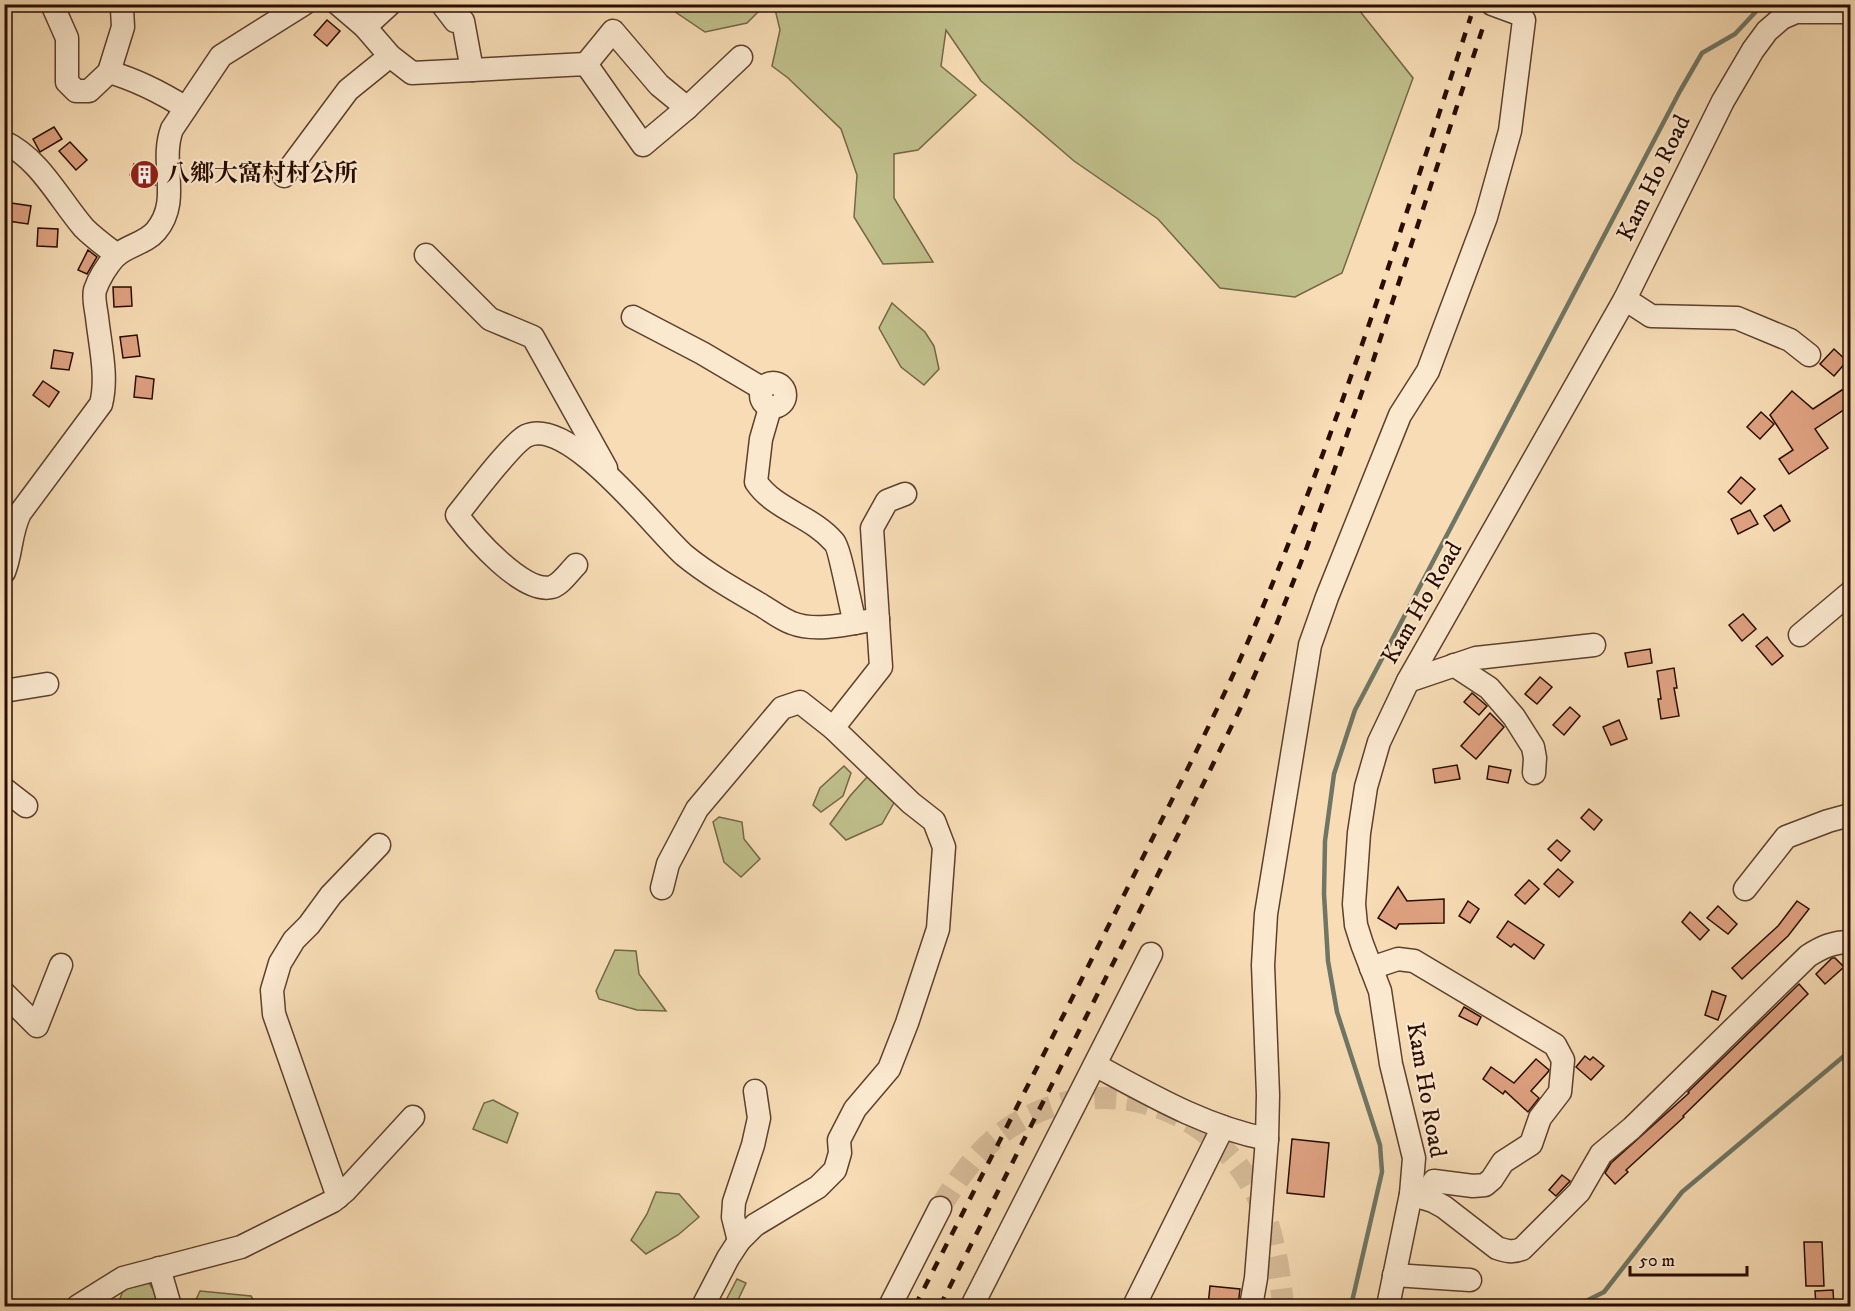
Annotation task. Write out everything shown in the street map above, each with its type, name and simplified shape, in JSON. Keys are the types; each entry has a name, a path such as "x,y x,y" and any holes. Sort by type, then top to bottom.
{"street":[{"path":"51,4 67,38 67,82 76,91 89,92 109,72 123,27 122,9"},
{"path":"4,572 9,560 14,526 20,513 101,404 104,393 103,372 95,291 102,275 117,255 150,237 157,231 164,218 169,204 170,189 166,158 167,142 172,129 221,56 304,4"},
{"path":"338,4 365,27 390,56 412,73 586,64 613,31 659,85 687,108"},
{"path":"365,27 390,4"},
{"path":"442,4 455,21 463,21 472,70"},
{"path":"1251,1306 1256,1278 1267,1139 1268,1095 1263,965 1266,914 1310,645 1400,415 1428,371 1486,217 1510,131 1524,20 1519,14 1492,4"},
{"name":"Kam Ho Road","path":"1388,1306 1394,1275 1417,1196 1414,1158 1391,1064 1380,991 1356,925 1354,903 1359,833 1366,787 1379,742 1408,681 1625,299 1723,101 1753,50 1767,31 1782,18 1796,12 1851,12"},
{"path":"284,176 348,90 390,56"},
{"path":"586,64 643,145 687,108 741,57"},
{"path":"109,72 124,76 163,94 186,108"},
{"path":"4,142 14,147 33,163 84,227 117,255"},
{"path":"426,255 490,319 533,337 613,480"},
{"path":"1625,299 1652,316 1737,318 1790,340 1809,355"},
{"path":"633,317 702,353 766,398 756,482 764,494 813,524 835,543 855,623"},
{"path":"576,565 552,587 539,587 522,579 477,541 457,515 512,449 526,436 539,433 551,434 568,443 613,480 684,555 729,586 793,624 826,628 878,619"},
{"path":"833,728 881,667 872,528 887,501 905,494"},
{"path":"1800,635 1851,593"},
{"path":"1408,681 1476,658 1594,645"},
{"path":"1454,665 1489,688 1514,717 1533,747 1534,773"},
{"path":"4,691 47,684"},
{"path":"662,888 668,864 697,809 782,708 800,702 833,728 911,803 934,821 944,847 938,929 890,1069 855,1109 839,1140 840,1153 835,1170 818,1187 755,1225 739,1241 703,1306"},
{"path":"4,789 26,806"},
{"path":"1745,889 1786,837 1828,820 1851,815"},
{"path":"338,1197 274,1014 272,990 280,963 294,940 379,845"},
{"path":"1371,968 1398,959 1413,961 1555,1045 1563,1060 1560,1092 1540,1118 1531,1144 1503,1162 1492,1179 1485,1185 1473,1186 1434,1181 1417,1196 1444,1207 1497,1248 1515,1252 1522,1249 1579,1192 1600,1154 1632,1128 1808,956 1830,944 1851,942"},
{"path":"972,1306 1151,954"},
{"path":"4,993 37,1026 61,965"},
{"path":"1095,1065 1223,1127 1267,1139"},
{"path":"739,1241 733,1217 734,1202 753,1145 759,1118 755,1091"},
{"path":"78,1306 123,1278 241,1247 338,1197 413,1117"},
{"path":"1134,1306 1223,1127"},
{"path":"890,1306 940,1208"},
{"path":"159,1268 170,1306"},
{"path":"1394,1275 1470,1280"}],"green space":[{"path":"665,5 765,5 747,23 705,32"},
{"path":"774,5 1355,5 1413,78 1342,273 1295,297 1220,288 1158,219 1074,161 981,81 946,30 941,66 976,95 918,150 894,154 894,198 933,262 883,264 854,217 857,175 841,129 788,78 772,66 780,30"},
{"path":"892,303 925,332 934,346 939,369 924,385 901,367 879,328"},
{"path":"844,766 851,773 843,796 821,812 813,805 820,788"},
{"path":"867,777 895,801 882,824 846,840 830,824"},
{"path":"719,817 742,822 744,839 760,859 741,877 724,862 713,822"},
{"path":"615,950 636,951 639,974 666,1011 637,1010 599,999 596,991"},
{"path":"493,1100 518,1113 507,1143 473,1129 484,1103"},
{"path":"656,1192 679,1194 699,1217 678,1235 646,1254 631,1240 647,1214"},
{"path":"737,1279 746,1283 735,1306 723,1306"},
{"path":"148,1281 163,1306 117,1306 124,1288"},
{"path":"200,1291 251,1296 257,1306 193,1306"}],"building":[{"path":"327,20 340,31 327,46 314,35"},
{"path":"54,127 62,139 40,152 33,139"},
{"path":"70,142 87,160 76,170 59,151"},
{"name":"八鄉大窩村村公所","path":"134,164 155,172 155,185 130,175"},
{"path":"11,203 31,206 28,224 8,221"},
{"path":"38,228 58,229 57,247 37,246"},
{"path":"88,250 97,257 87,274 78,270"},
{"path":"113,287 131,287 132,306 114,307"},
{"path":"137,335 140,356 123,358 120,337"},
{"path":"1834,349 1847,361 1834,376 1820,364"},
{"path":"54,350 73,353 69,370 51,368"},
{"path":"136,376 154,379 152,399 134,397"},
{"path":"43,381 59,392 49,407 33,395"},
{"path":"1851,384 1851,405 1815,429 1828,448 1789,474 1779,459 1793,450 1770,415 1792,391 1813,409"},
{"path":"1761,412 1774,424 1760,439 1747,427"},
{"path":"1741,477 1755,489 1741,504 1728,492"},
{"path":"1781,505 1790,521 1774,531 1764,516"},
{"path":"1750,510 1758,524 1738,534 1731,519"},
{"path":"1743,614 1756,629 1742,641 1729,625"},
{"path":"1767,637 1783,656 1772,665 1756,646"},
{"path":"1650,649 1652,663 1628,667 1625,653"},
{"path":"1674,668 1677,688 1674,688 1679,716 1661,719 1657,671"},
{"path":"1540,677 1552,687 1537,704 1525,694"},
{"path":"1472,693 1487,706 1479,715 1464,702"},
{"path":"1570,707 1580,716 1564,735 1553,725"},
{"path":"1490,713 1504,727 1476,759 1461,746"},
{"path":"1619,720 1627,739 1611,745 1603,727"},
{"path":"1457,765 1460,779 1435,783 1433,769"},
{"path":"1489,766 1511,770 1508,783 1487,779"},
{"path":"1589,809 1602,820 1594,830 1581,818"},
{"path":"1557,840 1570,851 1561,861 1548,849"},
{"path":"1558,869 1573,882 1559,897 1544,884"},
{"path":"1529,880 1539,889 1525,904 1515,895"},
{"path":"1398,887 1407,901 1444,899 1444,923 1399,924 1396,929 1378,918"},
{"path":"1468,901 1479,909 1470,923 1459,916"},
{"path":"1797,901 1809,909 1788,936 1742,979 1732,968 1778,926"},
{"path":"1718,906 1737,924 1728,934 1707,918"},
{"path":"1690,912 1709,930 1700,940 1682,922"},
{"path":"1508,921 1544,945 1534,959 1514,944 1511,947 1497,937"},
{"path":"1832,958 1844,967 1825,984 1816,974"},
{"path":"1799,984 1808,994 1684,1117 1626,1170 1628,1172 1615,1184 1605,1173 1611,1163 1689,1093"},
{"path":"1712,991 1726,996 1718,1020 1705,1015"},
{"path":"1464,1007 1481,1017 1477,1025 1459,1016"},
{"path":"1585,1056 1590,1060 1593,1057 1604,1066 1591,1080 1576,1067"},
{"path":"1536,1059 1549,1070 1531,1091 1539,1098 1528,1112 1505,1091 1503,1094 1483,1079 1491,1067 1514,1083"},
{"path":"1292,1139 1329,1143 1324,1197 1287,1193"},
{"path":"1562,1175 1570,1181 1556,1196 1549,1190"},
{"path":"1804,1242 1822,1242 1824,1286 1806,1286"},
{"path":"1210,1286 1240,1289 1238,1306 1208,1306"},
{"path":"1833,1290 1834,1306 1816,1306 1815,1291"}],"waterway":[{"path":"1351,1306 1382,1172 1380,1145 1337,1012 1328,961 1324,894 1325,841 1334,774 1355,710 1680,91 1702,53 1735,34 1763,4"},
{"path":"1576,1306 1604,1292 1682,1192 1850,1051"}],"tunnel":[{"path":"940,1208 963,1173 982,1151 1015,1124 1049,1108 1083,1099 1118,1099 1152,1105 1184,1119 1212,1139 1237,1165 1263,1209 1278,1264 1283,1306"}],"railway":[{"path":"915,1306 1196,751 1256,623 1287,548 1343,398 1396,246 1471,16"},
{"path":"940,1306 1187,817 1239,711 1273,633 1307,547 1373,361 1485,21"}],"place":[{"name":"八鄉大窩村村公所","path":"145,174"}]}
